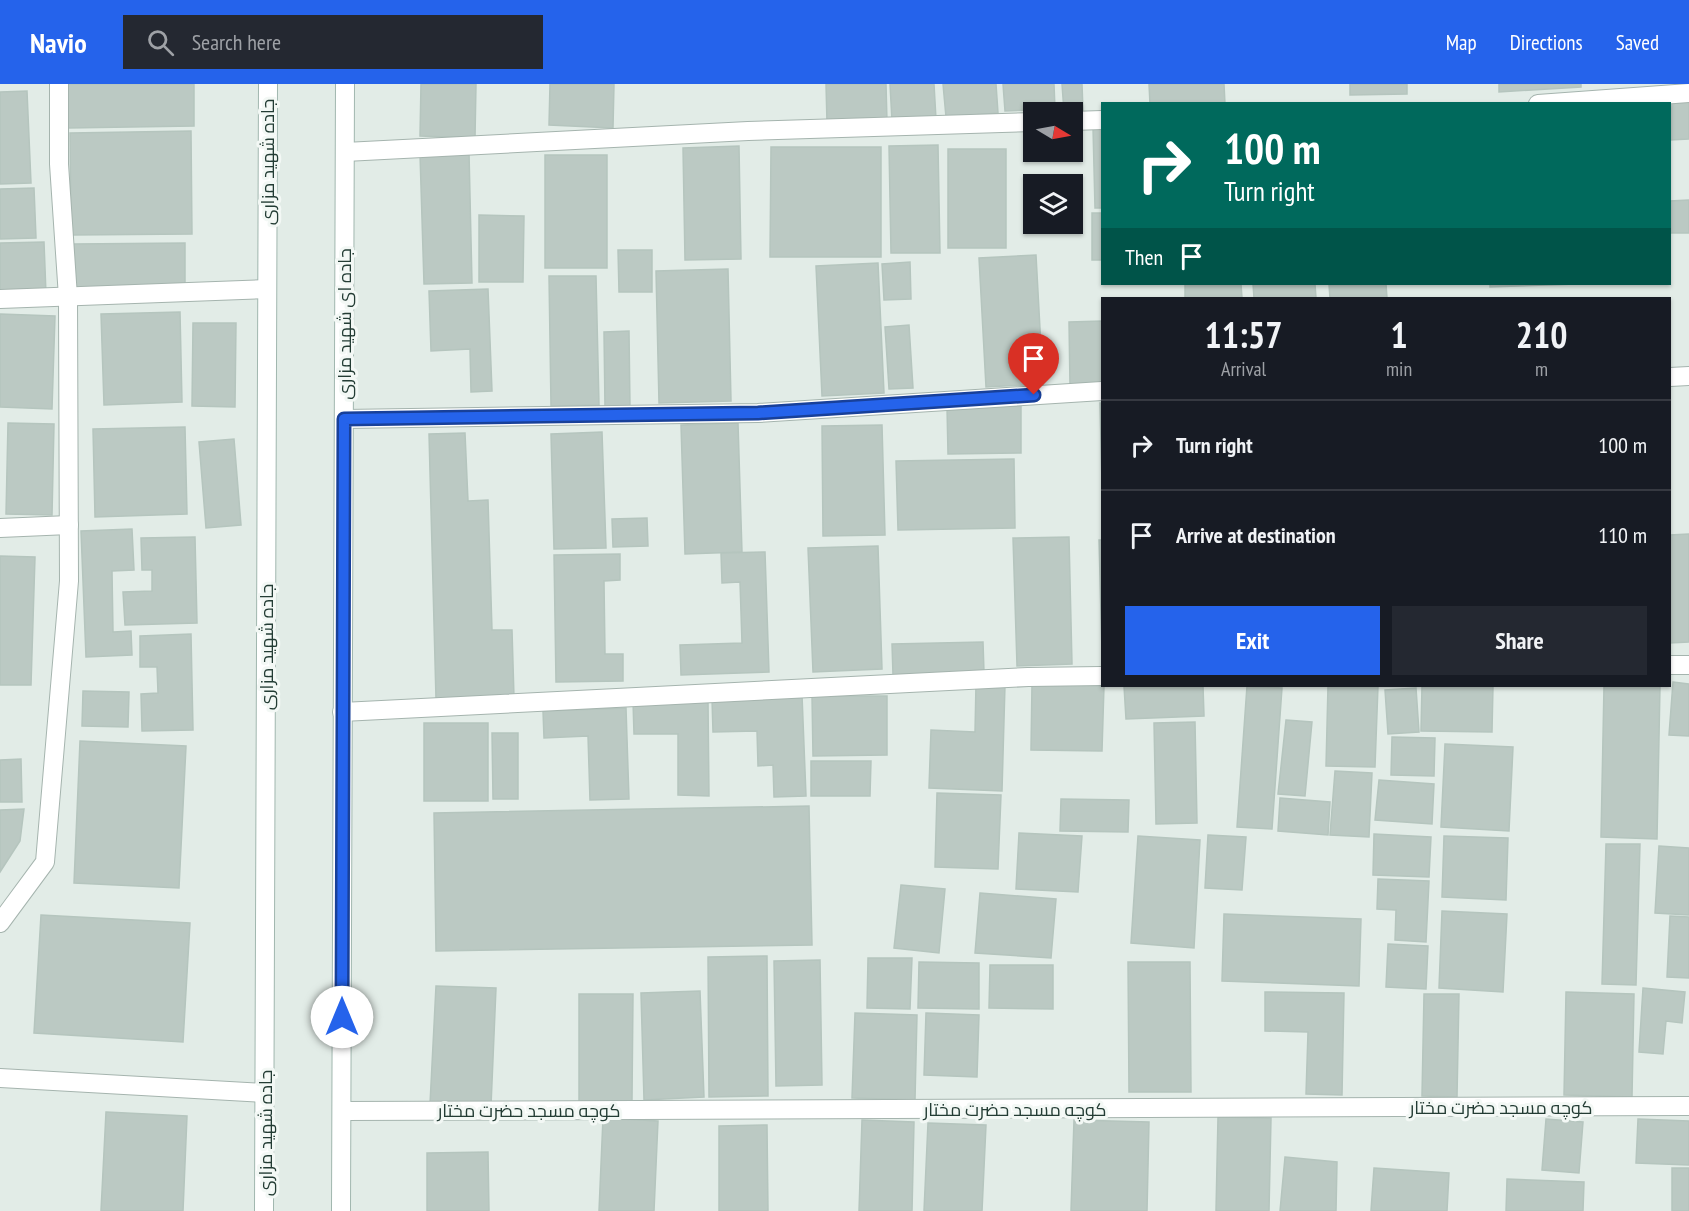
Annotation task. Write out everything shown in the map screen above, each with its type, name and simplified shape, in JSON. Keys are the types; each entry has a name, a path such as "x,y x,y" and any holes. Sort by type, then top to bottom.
{"street":[{"path":"0,923 45,862 69,581 68,297 59,164 59,84"},
{"name":"جاده شهید مزاری","path":"264,1211 268,84"},
{"name":"جاده ای شهید مزاری","path":"341,1211 345,84"},
{"path":"1565,102 1689,93"},
{"path":"1083,121 1101,120"},
{"path":"345,152 748,131 1023,122"},
{"path":"0,299 267,289"},
{"path":"1671,377 1689,376"},
{"path":"344,419 758,413 1101,391"},
{"path":"0,528 69,525"},
{"path":"1671,665 1689,665"},
{"path":"342,712 1028,677 1101,676"},
{"path":"0,1078 265,1093"},
{"name":"کوچه مسجد حضرت مختار","path":"342,1111 1689,1106"}],"building":[{"path":"68,84 194,84 194,126 68,128"},
{"path":"421,84 476,84 475,138 420,136"},
{"path":"550,84 614,84 613,128 549,125"},
{"path":"826,84 886,84 887,122 827,123"},
{"path":"890,84 934,84 936,119 892,121"},
{"path":"943,84 996,84 998,113 946,117"},
{"path":"1003,84 1054,84 1055,102 1023,102 1023,110 1005,111"},
{"path":"1062,84 1082,84 1083,102 1063,102"},
{"path":"1149,84 1224,84 1225,102 1150,102"},
{"path":"1350,84 1407,84 1407,94 1350,95"},
{"path":"1499,84 1581,84 1581,87 1499,92"},
{"path":"27,91 31,183 0,184 0,92"},
{"path":"1689,98 1689,139 1671,140 1671,102"},
{"path":"1101,127 1101,208 1095,208 1093,128"},
{"path":"191,131 192,234 71,235 70,133"},
{"path":"938,145 940,253 891,253 889,146"},
{"path":"739,146 741,259 685,260 683,148"},
{"path":"771,147 881,147 881,257 770,257"},
{"path":"948,149 1006,149 1006,248 948,248"},
{"path":"469,152 472,283 424,284 420,154"},
{"path":"545,155 607,155 607,268 545,268"},
{"path":"34,188 36,238 0,239 0,189"},
{"path":"1689,200 1689,233 1671,233 1671,201"},
{"path":"1092,213 1101,213 1101,260 1092,260"},
{"path":"479,215 524,216 523,282 479,282"},
{"path":"44,242 46,294 0,296 0,243"},
{"path":"185,243 185,291 74,292 73,244"},
{"path":"618,250 652,250 652,292 619,292"},
{"path":"1036,255 1043,384 986,387 979,258"},
{"path":"910,262 911,299 884,300 882,264"},
{"path":"878,263 884,393 822,396 816,266"},
{"path":"728,269 731,401 659,403 656,271"},
{"path":"549,276 596,276 599,405 551,406"},
{"path":"1185,285 1241,285 1242,297 1185,297"},
{"path":"1253,285 1315,285 1316,297 1254,297"},
{"path":"1329,285 1386,285 1387,297 1330,297"},
{"path":"1490,285 1547,285 1490,287"},
{"path":"488,289 492,391 471,392 470,349 431,351 429,291"},
{"path":"180,312 182,402 104,405 101,314"},
{"path":"0,314 55,316 52,409 0,407"},
{"path":"1101,321 1101,385 1070,386 1069,322"},
{"path":"193,323 236,323 235,407 192,406"},
{"path":"909,325 913,388 889,389 885,327"},
{"path":"629,331 630,408 605,408 604,332"},
{"path":"1021,406 1021,453 948,454 947,407"},
{"path":"8,423 54,424 52,515 6,514"},
{"path":"738,423 742,552 685,554 681,425"},
{"path":"882,425 885,535 823,536 822,426"},
{"path":"185,427 187,514 95,517 93,429"},
{"path":"602,432 606,548 554,549 551,434"},
{"path":"465,433 468,501 488,500 492,630 512,630 514,697 436,699 429,434"},
{"path":"234,439 241,525 206,528 199,442"},
{"path":"1014,459 1015,528 898,530 896,461"},
{"path":"647,518 648,546 613,547 612,519"},
{"path":"132,529 134,570 112,571 113,632 131,631 132,655 86,657 81,531"},
{"path":"1689,534 1689,642 1671,643 1671,535"},
{"path":"195,537 197,623 125,625 123,592 152,591 152,570 142,570 141,538"},
{"path":"1069,537 1072,664 1017,666 1013,538"},
{"path":"1099,540 1101,540 1101,614"},
{"path":"878,546 882,669 813,672 808,548"},
{"path":"765,552 769,672 681,675 680,645 742,643 740,582 722,583 721,553"},
{"path":"620,554 620,580 604,581 605,654 623,654 623,681 556,682 554,555"},
{"path":"0,556 35,557 31,685 0,685"},
{"path":"191,634 193,730 142,731 141,694 158,693 157,667 140,667 140,636"},
{"path":"983,642 984,672 893,675 892,644"},
{"path":"1673,682 1689,684 1689,736 1669,735"},
{"path":"976,684 1005,685 1002,791 929,788 931,730 975,732"},
{"path":"1032,684 1104,687 1102,751 1031,750"},
{"path":"1124,687 1203,687 1204,716 1126,719"},
{"path":"1247,687 1282,688 1272,829 1237,827"},
{"path":"1328,687 1378,687 1375,767 1326,766"},
{"path":"1422,687 1493,687 1492,732 1421,731"},
{"path":"1604,687 1660,687 1657,839 1601,837"},
{"path":"1416,688 1419,732 1388,734 1385,690"},
{"path":"83,691 129,692 128,727 82,726"},
{"path":"802,695 806,796 774,797 773,765 758,766 757,731 713,732 712,699"},
{"path":"812,696 887,696 887,755 813,756"},
{"path":"708,700 709,796 678,795 678,734 634,734 633,701"},
{"path":"626,708 629,799 590,800 588,736 544,738 543,711"},
{"path":"1286,720 1312,722 1305,796 1278,794"},
{"path":"1195,722 1197,823 1156,824 1154,723"},
{"path":"424,723 488,723 488,801 424,801"},
{"path":"492,733 518,733 518,799 493,799"},
{"path":"1392,737 1435,738 1434,776 1391,775"},
{"path":"80,741 186,746 179,888 74,883"},
{"path":"1445,744 1513,747 1509,831 1441,827"},
{"path":"21,759 22,802 0,802 0,760"},
{"path":"811,761 871,761 870,796 811,796"},
{"path":"1335,771 1372,773 1369,837 1330,835"},
{"path":"1379,780 1434,784 1432,824 1375,820"},
{"path":"937,793 1001,795 998,869 935,867"},
{"path":"1280,798 1330,802 1328,835 1278,831"},
{"path":"1061,799 1129,800 1128,832 1060,831"},
{"path":"809,806 812,945 436,951 434,813"},
{"path":"24,809 20,841 0,872 0,810"},
{"path":"1019,833 1082,836 1078,892 1016,889"},
{"path":"1374,834 1431,837 1429,877 1373,875"},
{"path":"1208,835 1246,837 1242,890 1205,888"},
{"path":"1138,836 1200,840 1194,948 1131,943"},
{"path":"1444,836 1508,838 1506,900 1442,897"},
{"path":"1606,844 1640,844 1636,985 1602,984"},
{"path":"1659,846 1689,848 1689,915 1655,913"},
{"path":"1378,879 1429,881 1426,942 1395,940 1396,910 1377,909"},
{"path":"901,885 945,889 939,953 894,948"},
{"path":"980,893 1056,899 1051,958 975,953"},
{"path":"1442,911 1507,914 1503,992 1439,988"},
{"path":"1224,914 1361,919 1359,986 1222,981"},
{"path":"41,915 190,923 183,1042 34,1033"},
{"path":"1670,916 1689,917 1689,978 1667,977"},
{"path":"1388,944 1428,946 1426,989 1386,987"},
{"path":"767,956 768,1096 709,1097 708,957"},
{"path":"868,958 912,958 910,1009 867,1008"},
{"path":"820,960 822,1085 776,1086 774,961"},
{"path":"919,962 979,963 979,1009 918,1008"},
{"path":"1128,962 1190,962 1191,1092 1129,1092"},
{"path":"990,965 1053,965 1053,1009 989,1008"},
{"path":"436,986 496,988 491,1106 430,1104"},
{"path":"1643,988 1685,992 1682,1023 1666,1021 1663,1054 1639,1052"},
{"path":"700,991 704,1097 644,1100 641,993"},
{"path":"1265,992 1344,993 1342,1095 1306,1094 1308,1032 1265,1031"},
{"path":"1566,992 1634,994 1632,1097 1564,1095"},
{"path":"579,994 633,994 632,1101 579,1101"},
{"path":"1424,994 1459,994 1457,1097 1422,1096"},
{"path":"855,1013 917,1015 915,1100 852,1098"},
{"path":"926,1013 979,1015 977,1077 924,1075"},
{"path":"106,1112 187,1116 183,1211 101,1211"},
{"path":"1218,1117 1271,1118 1269,1211 1216,1211"},
{"path":"603,1118 658,1121 654,1211 599,1211"},
{"path":"1546,1119 1583,1122 1579,1173 1542,1170"},
{"path":"1638,1119 1689,1121 1689,1165 1636,1163"},
{"path":"862,1120 914,1122 912,1211 859,1211"},
{"path":"1074,1120 1149,1122 1147,1211 1071,1211"},
{"path":"928,1123 986,1125 982,1211 924,1211"},
{"path":"767,1125 768,1211 719,1211 719,1126"},
{"path":"488,1152 489,1211 427,1211 427,1153"},
{"path":"1285,1157 1337,1162 1336,1211 1280,1211"},
{"path":"1374,1168 1449,1173 1447,1211 1371,1211"},
{"path":"1672,1168 1689,1168 1689,1211 1672,1211"},
{"path":"1507,1179 1584,1182 1583,1211 1506,1211"}],"route":[{"path":"342,1017 344,419 758,413 1034,395"}]}
